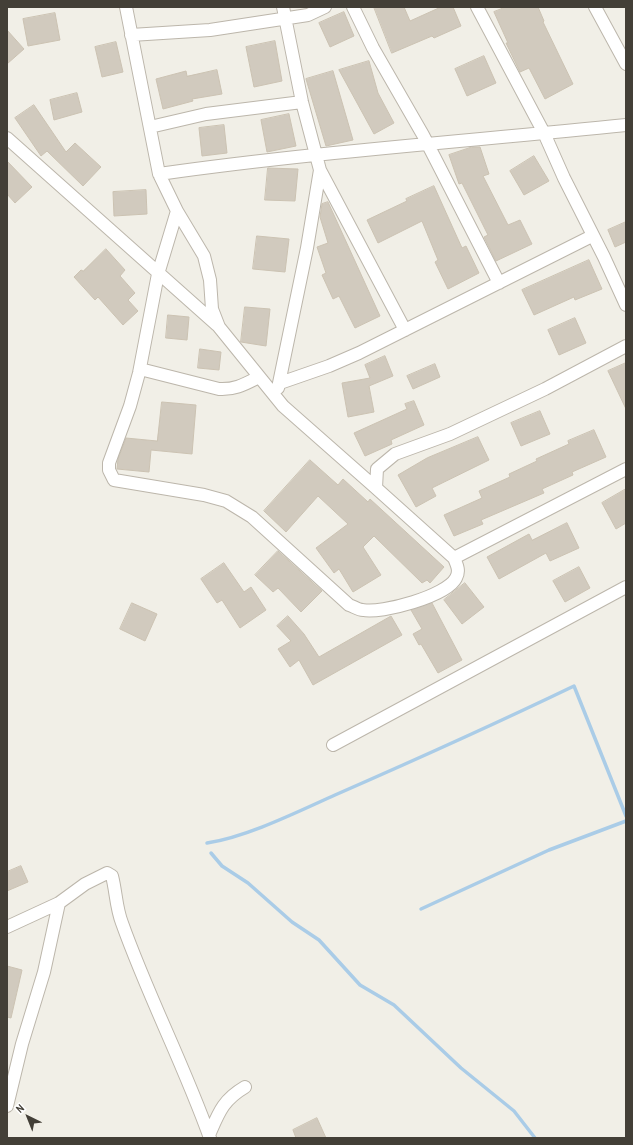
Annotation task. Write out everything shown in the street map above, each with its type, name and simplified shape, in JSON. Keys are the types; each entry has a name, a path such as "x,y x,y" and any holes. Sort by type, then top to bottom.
{"street":[{"path":"126,7 159,174 177,211 204,256 210,280 212,309 219,327"},
{"path":"131,35 210,30 284,13 308,15 325,7"},
{"path":"353,7 373,48 428,144 499,283"},
{"path":"477,7 544,133 626,305"},
{"path":"595,7 626,64"},
{"path":"284,13 302,102 320,170 405,330"},
{"path":"150,127 206,114 302,102"},
{"path":"159,174 232,164 494,136 626,125"},
{"path":"7,138 158,274 219,327 276,398 302,424 454,558 458,568 456,578 452,584 436,595 377,611 362,610 349,605 252,517 226,501 204,495 114,480 108,470 109,463 130,406 140,369 158,274 177,211"},
{"path":"276,398 307,248 320,170"},
{"path":"280,383 329,366 359,353 592,236"},
{"path":"376,488 377,469 395,454 456,431 545,389 626,346"},
{"path":"140,369 219,389 230,390 259,377"},
{"path":"454,558 626,469"},
{"path":"333,745 626,587"},
{"path":"7,927 59,903 97,877 107,873 112,876 122,923 145,983 189,1081 210,1137"},
{"path":"7,1106 22,1044 44,972 59,903"},
{"path":"210,1137 221,1107 228,1098 245,1087"}],"building":[{"path":"374,7 404,7 410,21 441,7 453,7 461,26 434,38 432,36 392,53"},
{"path":"506,7 538,7 544,21 543,22 573,84 545,99 529,68 520,72 506,43 508,43 494,12"},
{"path":"344,12 354,36 330,47 319,23"},
{"path":"55,13 60,40 28,46 23,19"},
{"path":"7,30 24,49 7,64"},
{"path":"275,41 282,81 254,87 246,47"},
{"path":"116,42 123,72 102,77 95,47"},
{"path":"484,56 496,83 467,96 455,69"},
{"path":"369,61 378,93 394,123 374,134 339,70"},
{"path":"217,70 222,94 192,99 193,101 163,109 156,79 186,71 187,76"},
{"path":"333,71 353,140 326,146 306,79"},
{"path":"77,93 82,112 54,120 50,100"},
{"path":"34,105 66,152 75,143 101,167 83,186 47,151 41,156 15,118"},
{"path":"289,114 296,146 267,152 261,120"},
{"path":"224,125 227,153 202,156 199,128"},
{"path":"472,147 480,147 489,174 483,176 508,225 520,220 532,244 496,261 484,237 488,235 462,183 459,184 449,155"},
{"path":"534,156 549,181 524,195 510,171"},
{"path":"7,161 32,187 15,203 7,194"},
{"path":"268,168 298,169 295,201 265,200"},
{"path":"434,186 462,248 466,246 479,273 448,289 435,262 438,260 422,221 378,243 367,220"},
{"path":"146,190 147,214 114,216 113,192"},
{"path":"328,202 380,316 355,328 339,296 333,299 322,275 326,273 317,247 328,243 320,217 322,204"},
{"path":"626,222 626,242 615,247 608,230"},
{"path":"257,236 289,239 285,272 253,269"},
{"path":"106,249 125,270 120,276 135,293 128,300 138,311 123,325 98,297 95,300 74,277 81,270 83,271"},
{"path":"589,260 602,289 575,300 574,297 534,315 522,290"},
{"path":"245,307 270,309 266,346 241,342"},
{"path":"168,315 189,317 187,340 166,338"},
{"path":"575,318 586,343 559,355 548,330"},
{"path":"200,349 221,352 219,370 198,368"},
{"path":"385,356 393,376 369,386 374,412 348,417 342,383 370,378 365,365"},
{"path":"626,363 626,409 608,371"},
{"path":"435,364 440,377 413,389 407,376"},
{"path":"414,401 424,425 391,440 392,444 365,456 354,433 407,409 405,404"},
{"path":"162,402 196,405 192,454 151,450 149,472 117,469 118,459 126,438 157,441"},
{"path":"540,411 550,434 521,446 511,423"},
{"path":"594,430 606,457 572,472 573,475 542,489 544,493 481,520 483,524 454,536 444,515 482,498 479,491 510,477 509,474 537,461 536,459 569,444 568,441"},
{"path":"478,437 489,460 432,488 436,496 416,507 398,475 427,458"},
{"path":"310,460 338,485 343,479 368,502 370,499 444,567 430,583 427,580 422,583 374,536 363,547 381,575 353,592 339,569 334,573 316,548 348,524 318,496 286,532 264,511"},
{"path":"626,489 626,523 616,529 602,503"},
{"path":"567,523 579,548 550,561 546,553 499,579 487,557 529,534 532,540"},
{"path":"278,551 322,591 301,612 278,588 273,592 255,575"},
{"path":"224,563 244,592 251,587 266,610 240,628 222,600 217,603 201,579"},
{"path":"579,567 590,588 565,602 553,581"},
{"path":"465,583 484,607 462,624 444,600"},
{"path":"132,603 157,614 145,641 120,629"},
{"path":"432,603 462,660 438,673 421,644 419,645 413,634 422,629 411,610"},
{"path":"288,616 304,634 319,657 391,616 402,635 313,685 299,660 290,667 278,649 291,641 277,626"},
{"path":"21,866 28,882 7,891 7,872"},
{"path":"7,966 22,970 11,1018 7,1017"},
{"path":"317,1118 326,1138 296,1138 293,1130"}],"waterway":[{"path":"207,843 255,830 288,816 455,742 574,686 626,816"},
{"path":"421,909 549,850 626,821"},
{"path":"211,853 222,866 248,883 292,922 319,940 360,985 394,1005 461,1068 514,1111 535,1138"}]}
